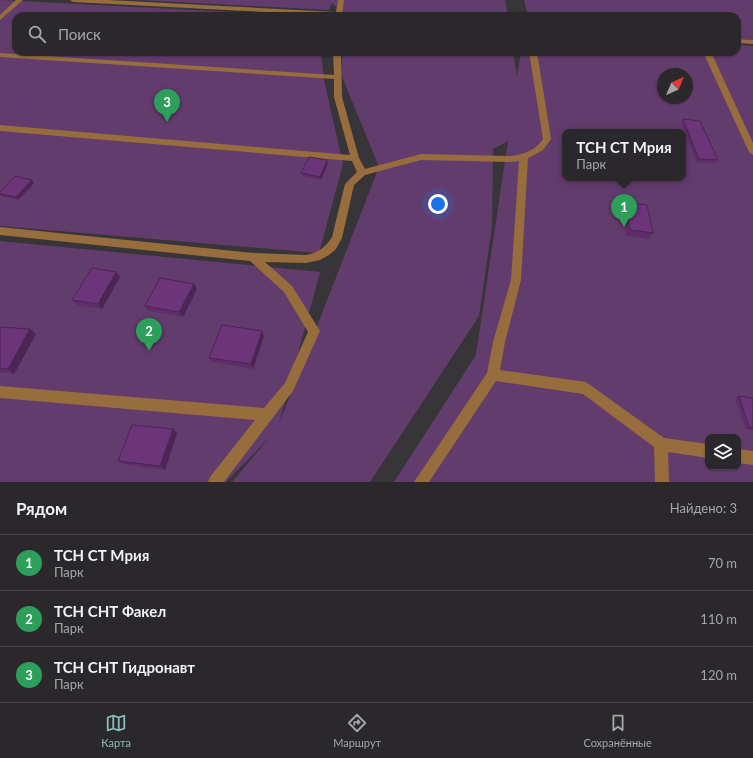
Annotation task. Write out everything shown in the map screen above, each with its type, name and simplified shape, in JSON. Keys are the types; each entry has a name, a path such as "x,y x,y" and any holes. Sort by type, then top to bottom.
{"street":[{"path":"0,18 20,0"},
{"path":"73,0 286,12"},
{"path":"339,12 341,0"},
{"path":"741,41 753,42"},
{"path":"0,55 12,56"},
{"path":"15,56 337,77"},
{"path":"337,56 338,97 355,158 362,173"},
{"path":"0,231 253,257 306,259 326,252 332,246 337,238 350,184 362,173 421,157 511,159 524,157 535,153 543,147 547,139 534,56"},
{"path":"709,56 753,152"},
{"path":"0,128 355,158"},
{"path":"421,482 493,375 516,280 524,157"},
{"path":"215,482 289,387 314,331 288,289 253,257"},
{"path":"493,375 586,388 661,444 705,451"},
{"path":"0,392 266,415"},
{"path":"661,444 662,482"},
{"path":"741,456 753,458"}],"shaded area":[{"path":"0,0 231,12 12,12 12,56 321,56 324,80 343,164 319,253 0,226"},
{"path":"139,0 505,0 507,12 342,12 332,3 329,10"},
{"path":"524,0 753,0 753,40 741,39 741,12 527,12"},
{"path":"741,45 753,46 753,482 394,482 476,355 508,141 493,149 492,226 479,316 370,482 232,482 270,437 226,482 0,482 0,241 320,272 279,424 379,167 341,74 343,56 514,56 517,76 520,56 741,56"}],"building":[{"path":"683,119 700,121 718,160 699,159"},
{"path":"309,157 327,160 320,177 301,173"},
{"path":"15,176 32,180 16,197 0,194 0,192"},
{"path":"625,203 647,205 653,233 630,230"},
{"path":"92,268 116,272 98,304 72,300"},
{"path":"160,278 194,284 179,312 145,306"},
{"path":"222,325 262,331 251,364 209,358"},
{"path":"0,327 30,329 8,369 0,368"},
{"path":"739,396 753,398 753,428 749,427"},
{"path":"132,425 173,429 160,466 118,461"}],"place":[{"name":"ТСН СНТ Гидронавт","path":"167,122"},
{"name":"ТСН СТ Мрия","path":"624,227"},
{"name":"ТСН СНТ Факел","path":"149,351"}]}
